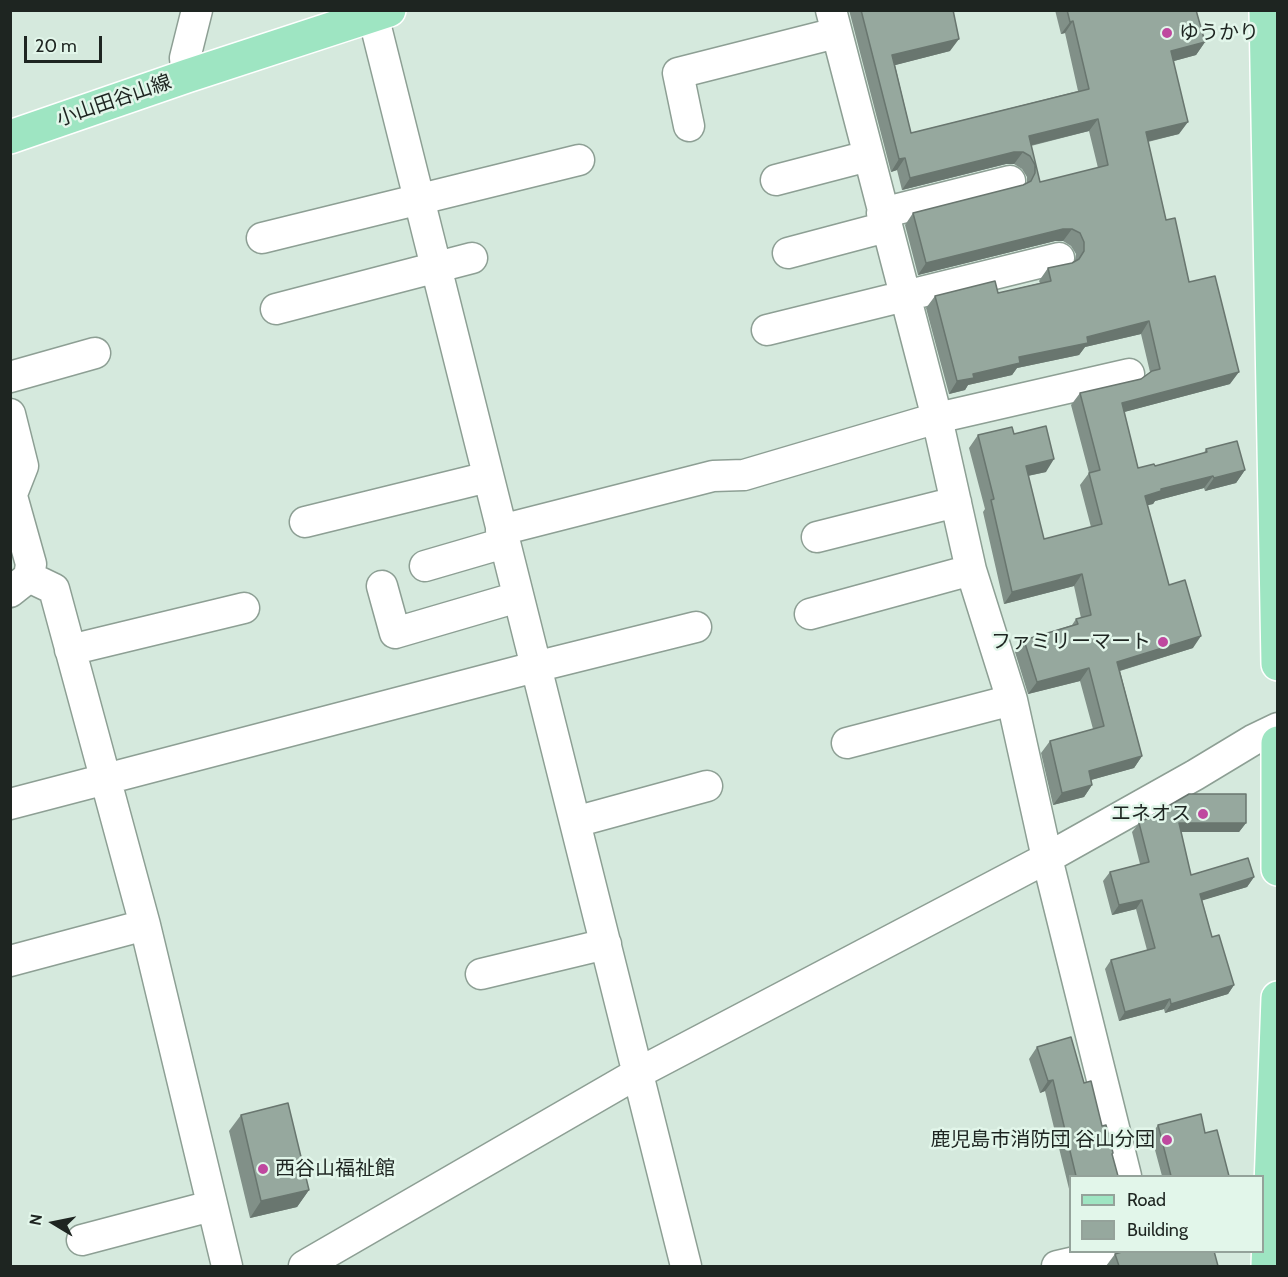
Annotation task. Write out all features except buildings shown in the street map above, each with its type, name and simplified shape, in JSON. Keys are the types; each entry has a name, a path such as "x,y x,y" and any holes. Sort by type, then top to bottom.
{"main road":[{"path":"1266,10 1274,246 1273,488 1278,664"},
{"name":"小山田谷山線","path":"10,137 383,12"},
{"path":"1278,743 1278,869"},
{"path":"1268,1266 1266,1213 1276,1141 1278,998"}],"street":[{"path":"187,76 184,58 197,10"},
{"path":"383,12 418,200 686,1266"},
{"path":"689,126 678,73 833,22 937,418 971,570 1012,700 1047,858 1126,1175"},
{"path":"776,180 868,156"},
{"path":"262,238 579,160"},
{"path":"788,254 884,220 1010,181"},
{"path":"276,309 472,258"},
{"path":"766,330 1059,258"},
{"path":"10,377 95,353"},
{"path":"425,566 502,537 713,476 744,475 937,418 1129,374"},
{"path":"10,414 23,466 11,491 31,564 20,585 54,589 145,925 226,1266"},
{"path":"305,522 488,477"},
{"path":"817,537 956,502"},
{"path":"810,614 971,570"},
{"path":"382,586 395,633 518,597"},
{"path":"70,650 244,608"},
{"path":"10,804 698,634"},
{"path":"847,743 1012,700"},
{"path":"305,1266 638,1073 1047,858 1253,740 1278,728"},
{"path":"574,822 707,786"},
{"path":"10,961 145,925"},
{"path":"481,974 606,944"},
{"path":"82,1240 212,1206"},
{"path":"1057,1266 1110,1253"}],"place":[{"name":"ゆうかり","path":"1167,33"},
{"name":"ファミリーマート","path":"1163,642"},
{"name":"エネオス","path":"1203,814"},
{"name":"鹿児島市消防団 谷山分団","path":"1167,1140"},
{"name":"西谷山福祉館","path":"263,1169"}]}
